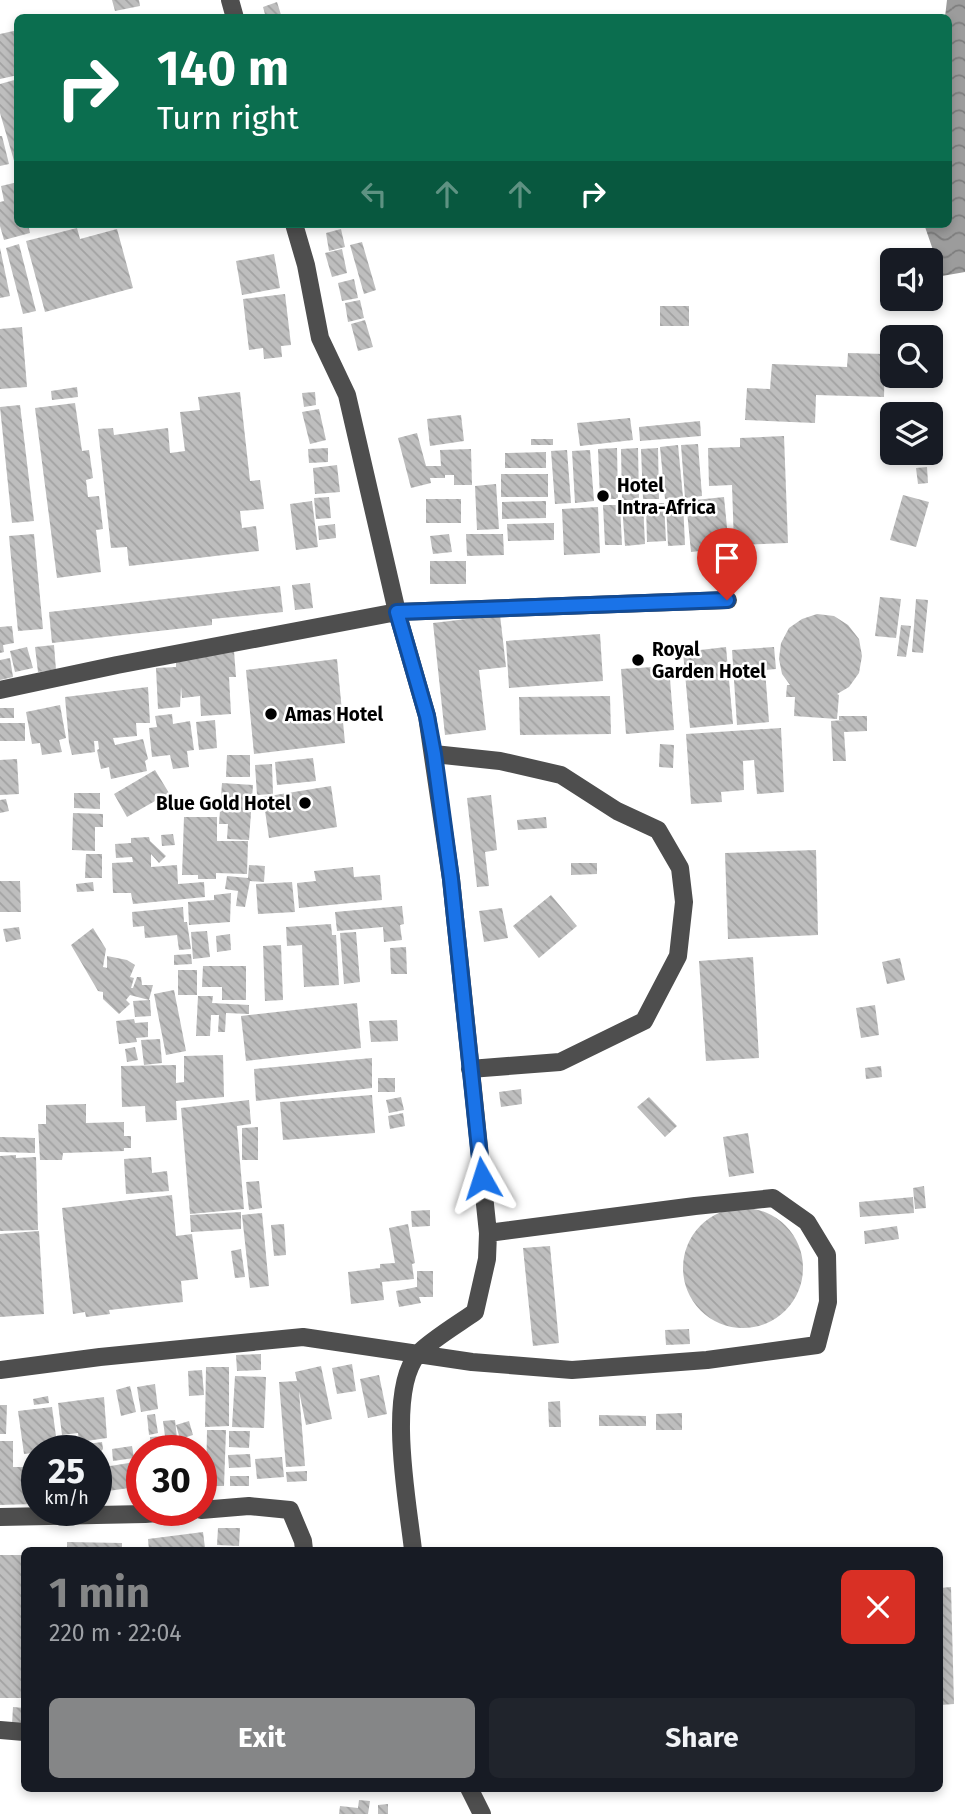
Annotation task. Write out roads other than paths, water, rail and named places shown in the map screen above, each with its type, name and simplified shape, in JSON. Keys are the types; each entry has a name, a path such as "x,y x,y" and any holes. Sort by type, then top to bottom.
{"street":[{"path":"295,228 306,265 320,338 347,395 397,612 427,716 451,879 488,1233 487,1259 475,1312 418,1354 404,1384 400,1423 413,1547"},
{"path":"0,690 131,662 397,612 727,600"},
{"path":"434,754 500,761 561,775 617,811 658,830 680,869 684,902 678,956 644,1021 559,1062 470,1069"},
{"path":"0,1370 303,1337 472,1362 572,1370 707,1360 817,1345 828,1302 827,1255 807,1222 773,1198 488,1233"},
{"path":"217,1509 249,1506 290,1510 304,1547"},
{"path":"0,1517 126,1514"},
{"path":"0,1730 21,1732"},
{"path":"471,1792 482,1814"}],"water":[{"path":"947,0 965,0 965,272 943,276 943,248 932,248 925,228 952,228 952,14 945,14"}],"place":[{"name":"Hotel Intra-Africa","path":"603,496"},
{"name":"Royal Garden Hotel","path":"638,660"},
{"name":"Amas Hotel","path":"271,714"},
{"name":"Blue Gold Hotel","path":"305,803"}]}
